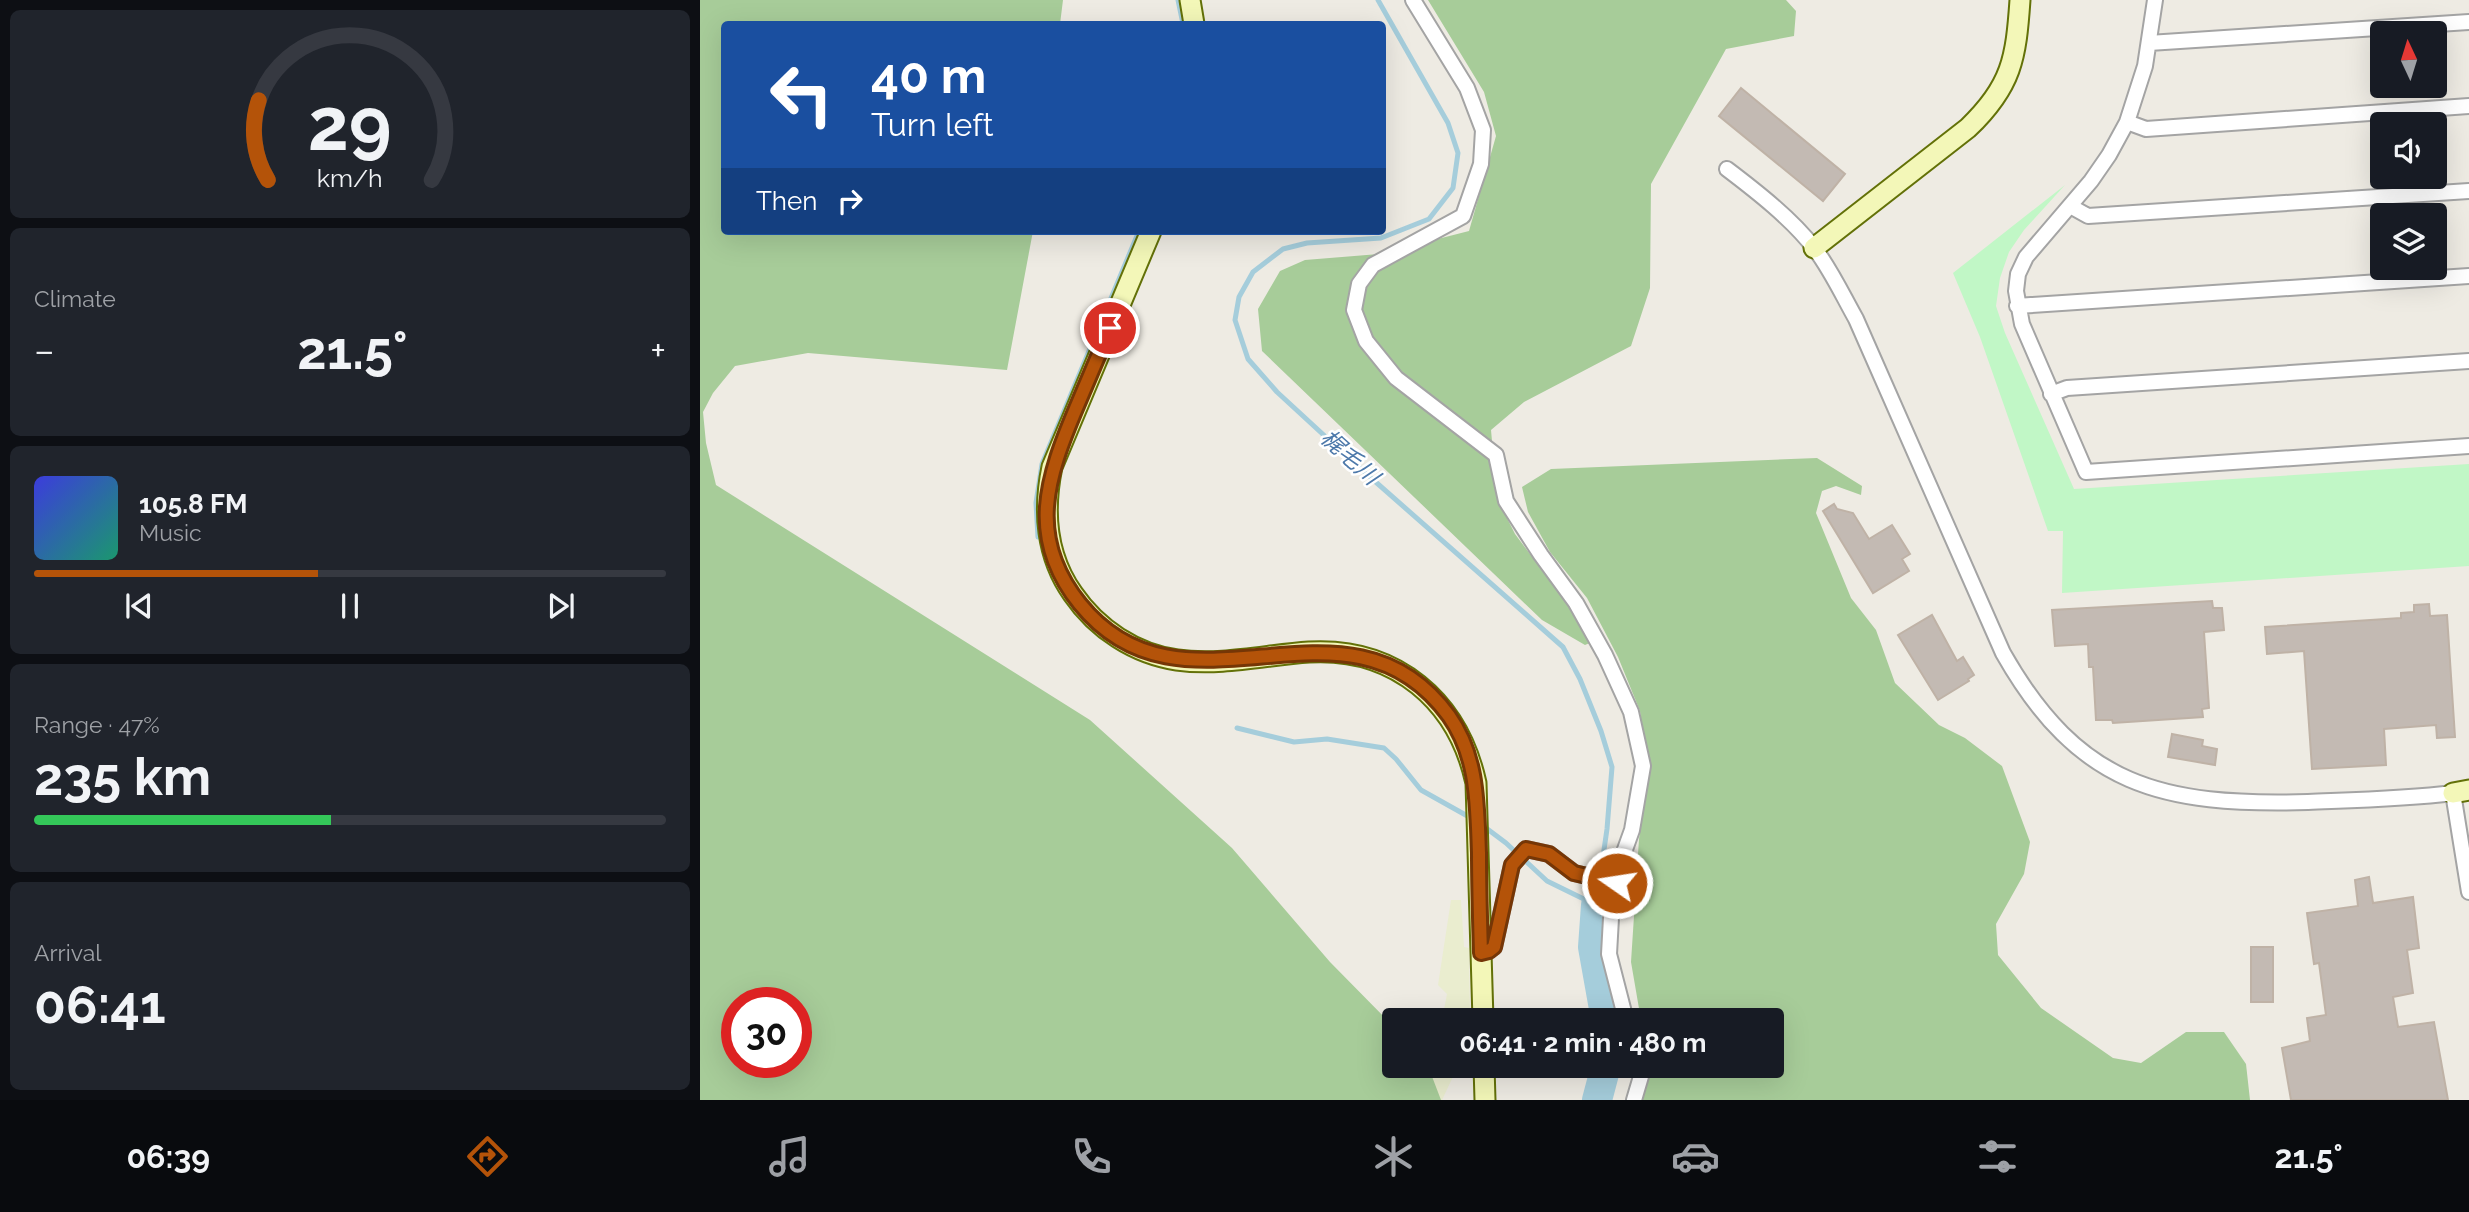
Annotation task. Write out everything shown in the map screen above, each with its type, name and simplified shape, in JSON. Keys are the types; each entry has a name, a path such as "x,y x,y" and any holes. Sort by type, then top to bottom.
{"street":[{"path":"1189,0 1193,21"},
{"path":"1413,0 1467,88 1483,130 1480,164 1464,216 1373,265 1359,284 1354,310 1366,341 1396,378 1496,456 1506,501 1576,603 1605,655 1631,712 1643,766 1632,830 1612,882 1609,954 1623,1008"},
{"path":"1815,248 1968,128 1989,107 2006,80 2012,63 2017,44 2020,0"},
{"path":"2155,0 2139,89 2127,122 2109,155 2026,257 2018,274 2017,306 2022,324 2086,472 2469,446"},
{"path":"2148,43 2469,22"},
{"path":"2127,122 2146,129 2469,106"},
{"path":"1727,169 1756,191 1815,248 1856,319 2003,653 2034,704 2070,742 2096,761 2135,783 2189,798 2295,802 2399,799 2461,792 2469,892"},
{"path":"2070,206 2088,216 2469,191"},
{"path":"1148,235 1058,449 1050,476 1047,503 1050,540 1055,558 1070,591 1088,612 1108,631 1158,656 1194,661 1328,652 1363,657 1397,670 1432,697 1459,733 1472,766 1477,801 1483,1008"},
{"path":"2017,306 2469,276"},
{"path":"2052,394 2067,388 2469,361"},
{"path":"1481,953 1489,951 1497,941 1511,869 1521,854 1549,854 1570,871 1612,882"},
{"path":"1484,1078 1485,1100"},
{"path":"1634,1100 1641,1078"}],"green space":[{"path":"700,0 1063,0 1060,21 721,21 721,235 1032,235 1007,370 808,353 735,366 713,393 703,412 706,443 716,485 1090,720 1232,848 1330,962 1382,1015 1382,1078 1433,1078 1441,1100 700,1100"},
{"path":"1428,0 1786,0 1796,11 1794,36 1726,49 1651,184 1650,288 1631,346 1524,402 1491,430 1494,463 1504,512 1515,534 1592,642 1585,645 1542,620 1262,351 1258,309 1280,271 1305,260 1379,254 1469,231 1496,136 1484,92"},
{"path":"2065,185 2024,230 2009,252 2000,278 1996,306 2005,333 2074,489 2469,464 2469,566 2062,593 2063,531 2048,531 1980,337 1953,273"},
{"path":"1817,458 1862,486 1861,495 1836,486 1822,491 1816,513 1851,598 1876,630 1895,683 1939,725 1965,738 2002,766 2030,842 2024,874 1996,924 1998,955 2041,1008 2113,1058 2141,1063 2186,1032 2224,1032 2246,1064 2250,1100 1642,1100 1648,1078 1784,1078 1784,1008 1639,1008 1631,962 1639,839 1648,776 1640,711 1618,657 1587,598 1550,552 1528,512 1522,487 1551,469"},
{"path":"1451,900 1461,900 1464,947 1469,948 1470,1008 1444,1008 1447,994 1438,985"},
{"path":"1423,1078 1452,1078 1442,1100 1407,1100"}],"building":[{"path":"1741,88 1845,174 1823,201 1719,116"},
{"path":"1834,504 1837,509 1853,513 1869,539 1892,525 1910,554 1902,559 1909,571 1873,593 1823,511"},
{"path":"2212,601 2213,608 2222,608 2224,630 2204,632 2209,708 2202,709 2203,717 2113,723 2112,720 2096,720 2093,667 2089,667 2088,644 2055,646 2052,610"},
{"path":"2429,604 2430,616 2447,615 2455,737 2437,738 2436,725 2384,729 2386,765 2312,769 2304,651 2267,654 2265,627 2401,618 2401,613 2414,612 2414,605"},
{"path":"1932,615 1957,661 1963,657 1974,675 1938,700 1898,635"},
{"path":"2172,734 2203,740 2202,746 2217,749 2215,765 2168,757"},
{"path":"2369,877 2373,903 2413,897 2419,948 2407,950 2413,993 2393,997 2398,1027 2434,1022 2448,1100 2291,1100 2282,1048 2310,1041 2307,1018 2326,1015 2319,963 2314,964 2307,913 2358,906 2355,880"},
{"path":"2251,947 2273,947 2273,1002 2251,1002"}],"waterway":[{"path":"1178,0 1182,21"},
{"name":"梶毛川","path":"1378,0 1448,123 1458,153 1453,188 1429,219 1381,238 1307,243 1283,249 1253,272 1239,297 1235,320 1248,359 1277,392 1563,647 1580,679 1612,767 1607,829 1596,905 1547,881 1482,825"},
{"path":"1038,537 1036,503 1042,464 1137,235"},
{"path":"1237,728 1294,742 1327,739 1384,748 1421,790 1471,818"},
{"name":"梶毛川","path":"1596,905 1593,947 1604,1008"},
{"name":"梶毛川","path":"1597,1100 1603,1078"}],"route":[{"path":"1110,328 1058,449 1048,485 1047,522 1055,558 1070,591 1082,606 1108,631 1158,656 1213,661 1310,652 1346,653 1397,670 1426,691 1439,703 1459,733 1467,749 1476,783 1481,953 1489,951 1497,941 1512,865 1526,849 1549,854 1574,873 1617,883"}]}
